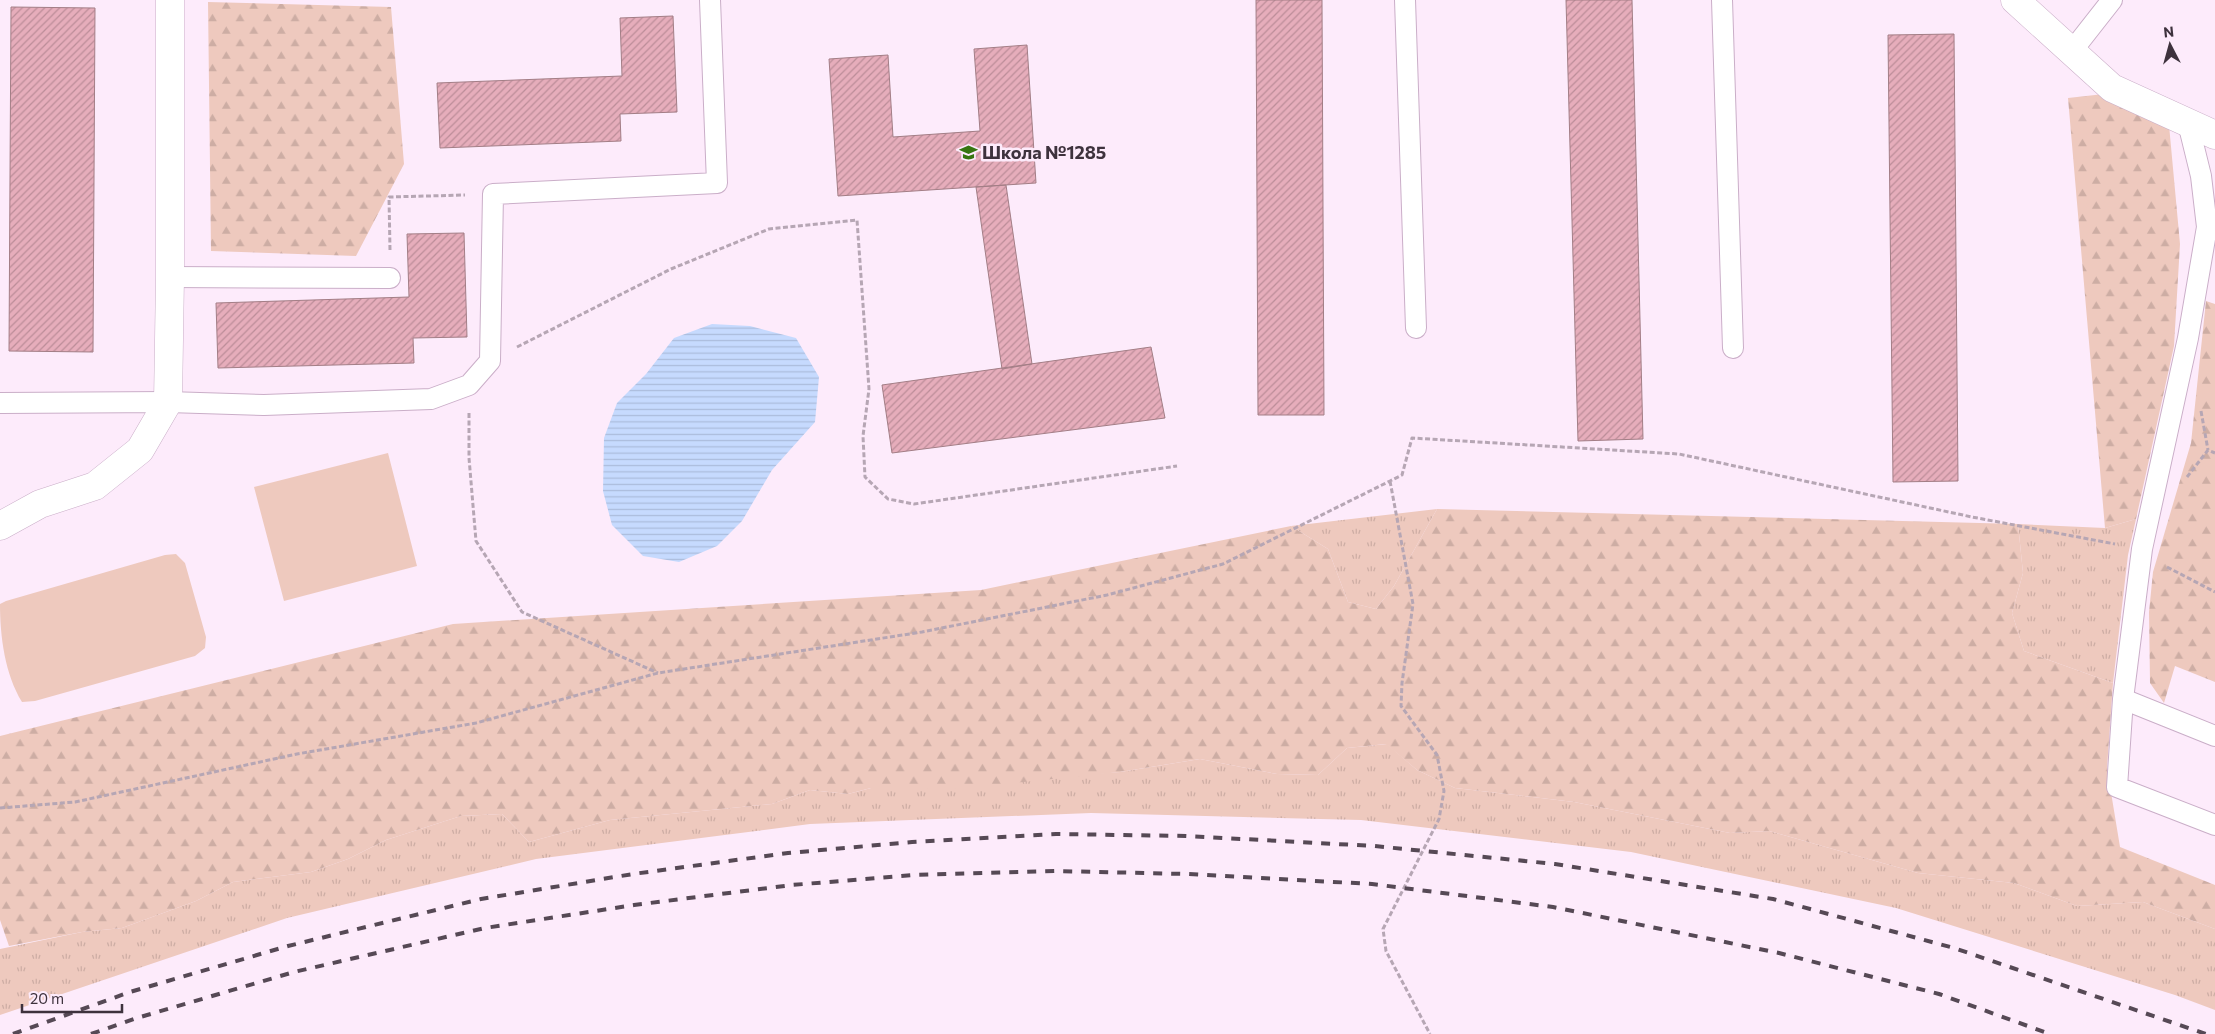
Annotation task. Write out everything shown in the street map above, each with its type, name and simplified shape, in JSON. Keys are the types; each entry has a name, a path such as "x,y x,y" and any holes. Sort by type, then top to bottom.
{"street":[{"path":"0,526 40,504 95,486 140,450 168,402 170,0"},
{"path":"2015,0 2112,88 2215,135"}],"lane":[{"path":"0,403 168,402 264,405 431,399 470,385 490,362 493,194 717,183 710,0"},
{"path":"1405,0 1416,328"},
{"path":"1722,0 1733,348"},
{"path":"2072,51 2112,0"},
{"path":"2188,123 2201,176 2207,227 2188,338 2142,549 2124,699 2117,787 2215,825"},
{"path":"170,277 390,278"},
{"path":"2124,699 2215,736"}],"path":[{"path":"390,278 389,197 493,194"},
{"path":"490,362 567,320 671,269 769,229 857,220 869,389 863,436 865,477 888,500 914,504 1177,466"},
{"path":"470,385 469,458 476,540 522,612 658,673"},
{"path":"0,808 75,802 297,754 476,723 658,673 922,632 1107,595 1223,564 1402,475 1412,438 1679,454 1972,517 2142,549 2172,571 2215,592"},
{"path":"1390,481 1413,604 1402,683 1402,706 1437,754 1444,791 1438,819 1383,929 1386,951 1430,1034"}],"green space":[{"path":"208,2 391,7 404,164 356,256 211,251"},
{"path":"2104,94 2169,125 2180,244 2174,346 2136,519 2105,528 2068,98"},
{"path":"2206,301 2215,304 2215,682 2175,666 2164,703 2150,683 2149,612 2153,572 2191,443"},
{"path":"388,453 417,566 284,601 254,487"},
{"path":"1437,509 1394,586 1376,609 1348,602 1328,549 1291,526"},
{"path":"1437,509 2018,524 2023,573 2012,613 2024,651 2113,683 2107,768 2120,847 2215,885 2215,929 2143,902 2077,906 2014,883 1918,873 1769,831 1730,833 1574,802 1455,788 1417,770 1386,744 1347,748 1318,775 1277,774 1200,759 1120,772 954,789 871,788 848,794 810,790 772,804 610,820 529,842 502,814 461,816 386,840 348,859 311,872 233,882 196,901 122,928 82,932 9,946 0,920 0,736 453,624 981,590 1291,526 1328,549 1348,602 1376,609 1394,586"},
{"path":"2136,519 2128,555 2113,683 2024,651 2012,613 2023,573 2018,524 2105,528"},
{"path":"176,554 185,563 206,637 205,648 195,656 35,701 22,702 11,680 5,655 0,604 165,555"},
{"path":"1387,744 1417,770 1455,788 1574,802 1730,833 1769,831 1918,873 2014,883 2077,906 2143,902 2215,929 2215,1010 2175,995 1896,908 1631,852 1361,820 1091,813 810,824 536,859 287,918 0,1015 0,949 82,932 122,928 196,901 233,882 311,872 348,859 386,840 461,816 502,814 529,842 610,820 772,804 810,790 848,794 871,788 1120,772 1200,759 1277,774 1318,775 1347,748"}],"water":[{"path":"712,324 750,326 796,338 819,377 815,422 772,470 742,521 717,546 679,562 643,556 612,525 603,491 604,438 617,403 646,374 674,338"}],"building":[{"path":"1256,0 1322,0 1324,415 1258,415"},
{"path":"1566,0 1632,0 1643,439 1578,441"},
{"path":"11,7 95,8 93,352 9,351"},
{"path":"673,16 677,112 620,114 621,141 440,148 437,83 622,76 620,18"},
{"path":"1954,34 1958,481 1893,482 1888,35"},
{"path":"1027,45 1036,183 838,196 829,59 888,55 893,137 980,131 974,49"},
{"path":"1006,185 1032,364 1002,369 976,187"},
{"path":"464,233 467,337 413,338 414,363 218,368 216,303 409,297 407,234"},
{"path":"1151,347 1165,418 892,453 882,385"}],"railway":[{"path":"13,1034 130,992 288,946 481,899 633,874 788,853 912,842 1056,834 1186,836 1374,846 1555,864 1773,899 1954,948 2206,1034"},
{"path":"91,1034 137,1018 294,972 485,928 634,905 792,885 913,875 1055,871 1187,874 1372,884 1553,907 1779,953 1939,994 2050,1034"}],"place":[{"name":"Школа №1285","path":"968,153"}]}
